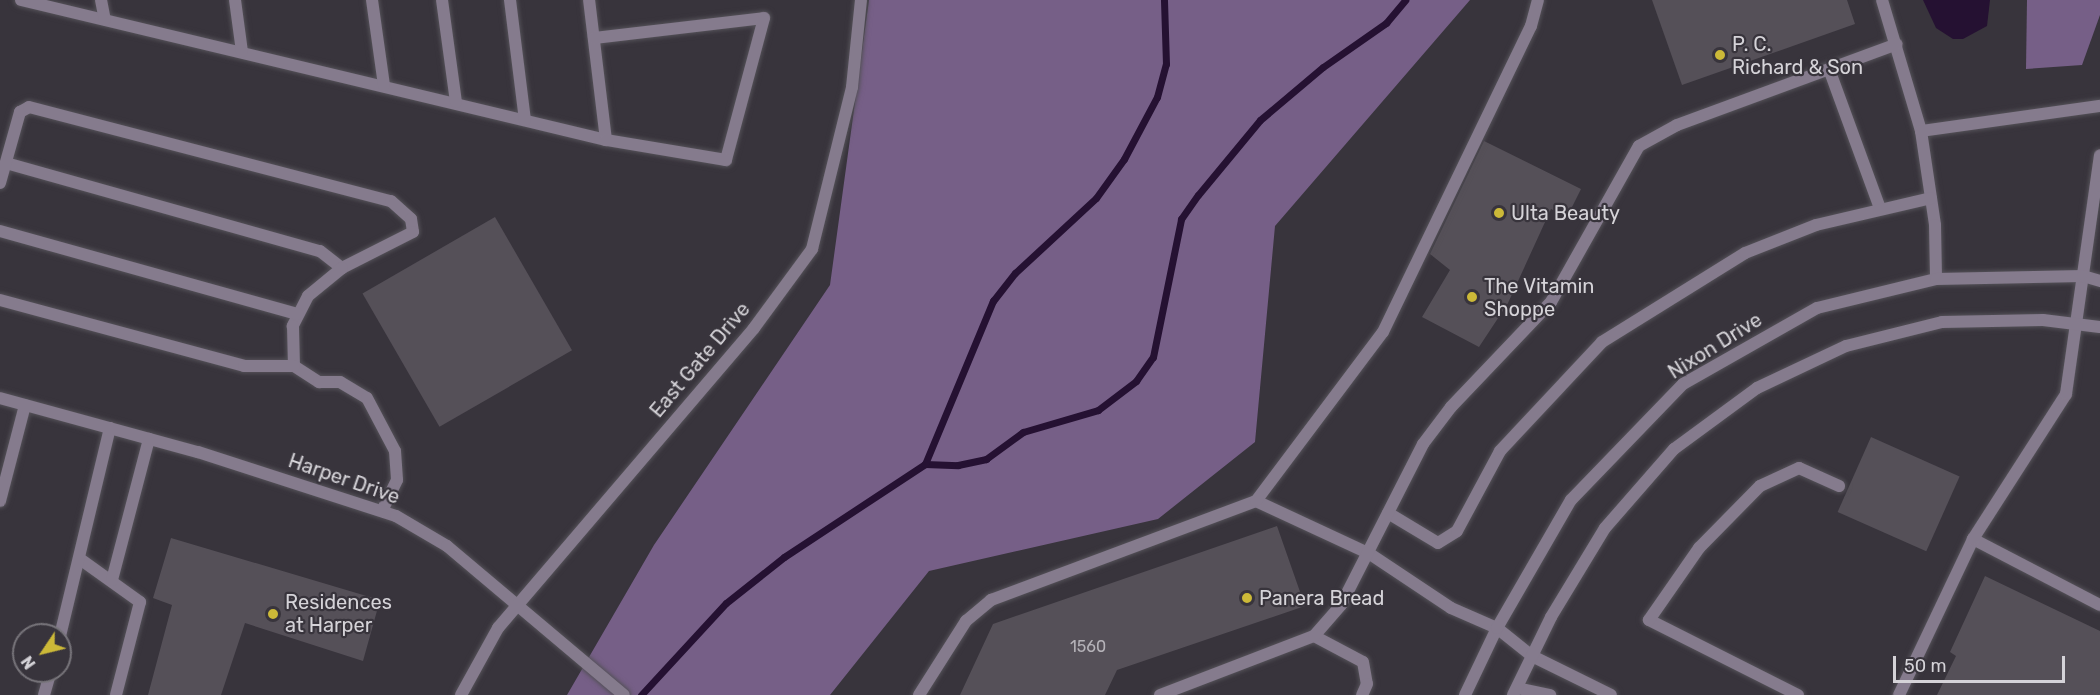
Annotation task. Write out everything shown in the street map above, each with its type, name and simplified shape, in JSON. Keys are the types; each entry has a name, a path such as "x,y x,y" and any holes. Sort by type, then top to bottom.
{"street":[{"path":"21,0 456,102 606,140 726,160 764,18 594,38"},
{"path":"102,0 105,20"},
{"path":"235,0 242,52"},
{"path":"372,0 384,85"},
{"path":"442,0 456,102"},
{"path":"510,0 525,120"},
{"path":"589,0 606,140"},
{"name":"East Gate Drive","path":"461,695 498,628 754,327 812,249 852,87 861,0"},
{"path":"919,695 966,621 991,600 1256,501 1383,332 1531,26 1538,0"},
{"path":"1882,0 1897,44 1921,131 1931,198 1936,279"},
{"path":"1160,695 1314,636 1341,605 1370,554 1423,444 1451,407 1551,302 1639,146 1677,125 1897,44"},
{"path":"1828,69 1880,208"},
{"path":"1921,131 2100,106"},
{"path":"0,183 20,112 28,107 43,109 391,201 411,219 413,232 342,268 308,296 292,326 294,366"},
{"path":"1899,695 1973,539 2066,394 2100,155"},
{"path":"6,163 320,251 342,268"},
{"path":"1388,513 1438,543 1457,531 1500,452 1602,342 1745,253 1816,225 1880,208 1931,198"},
{"path":"0,231 298,314"},
{"name":"Nixon Drive","path":"1465,695 1497,628 1571,500 1683,384 1817,308 1936,279 2084,276 2100,280"},
{"path":"0,300 244,366 294,366 319,382 340,382 367,398 395,450 397,480 383,509"},
{"path":"1550,695 1515,691 1577,571 1638,487 1714,416 1757,388 1846,346 1922,326 1992,318 2100,327"},
{"name":"Harper Drive","path":"0,399 149,439 383,509 447,546 624,695"},
{"path":"0,501 25,405"},
{"path":"63,623 110,428"},
{"path":"112,580 149,439"},
{"path":"1798,695 1649,621 1699,548 1760,486 1799,468 1839,486"},
{"path":"1256,501 1370,554 1451,608 1497,628 1532,656 1611,695"},
{"path":"1973,539 2100,605"},
{"path":"80,559 140,602 116,695"},
{"path":"1314,636 1363,662 1367,684 1362,695"}],"shaded area":[{"path":"869,0 1470,0 1275,226 1255,442 1158,519 929,571 830,695 567,695 654,545 830,285"},
{"path":"1923,0 1990,0 1987,26 1963,39 1953,39 1936,28"},
{"path":"2027,0 2100,0 2100,15 2082,65 2026,69"}],"building":[{"name":"P. C. Richard & Son","path":"1652,0 1847,0 1855,24 1682,85"},
{"name":"Ulta Beauty","path":"1484,141 1581,189 1567,217 1551,209 1508,303 1479,347 1422,317 1450,270 1430,254"},
{"path":"495,217 572,350 439,427 362,294"},
{"path":"1871,437 1960,476 1926,551 1838,512"},
{"path":"1277,526 1305,606 1117,670 1105,695 960,695 993,624"},
{"name":"Residences at Harper","path":"171,538 380,600 363,661 245,623 221,695 148,695 172,605 153,598"},
{"path":"1985,576 2100,631 2100,695 1937,695 1956,656 1950,652"}],"waterway":[{"path":"641,695 726,603 784,557 925,464 993,301 1015,273 1096,198 1124,159 1157,97 1166,64 1164,0"},
{"path":"925,464 958,465 986,459 1023,432 1098,410 1136,381 1153,357 1181,219 1260,120 1323,67 1386,23 1405,0"}],"place":[{"name":"P. C. Richard & Son","path":"1720,55"},
{"name":"Ulta Beauty","path":"1499,213"},
{"name":"The Vitamin Shoppe","path":"1472,297"},
{"name":"Panera Bread","path":"1247,598"},
{"name":"Residences at Harper","path":"273,614"}]}
